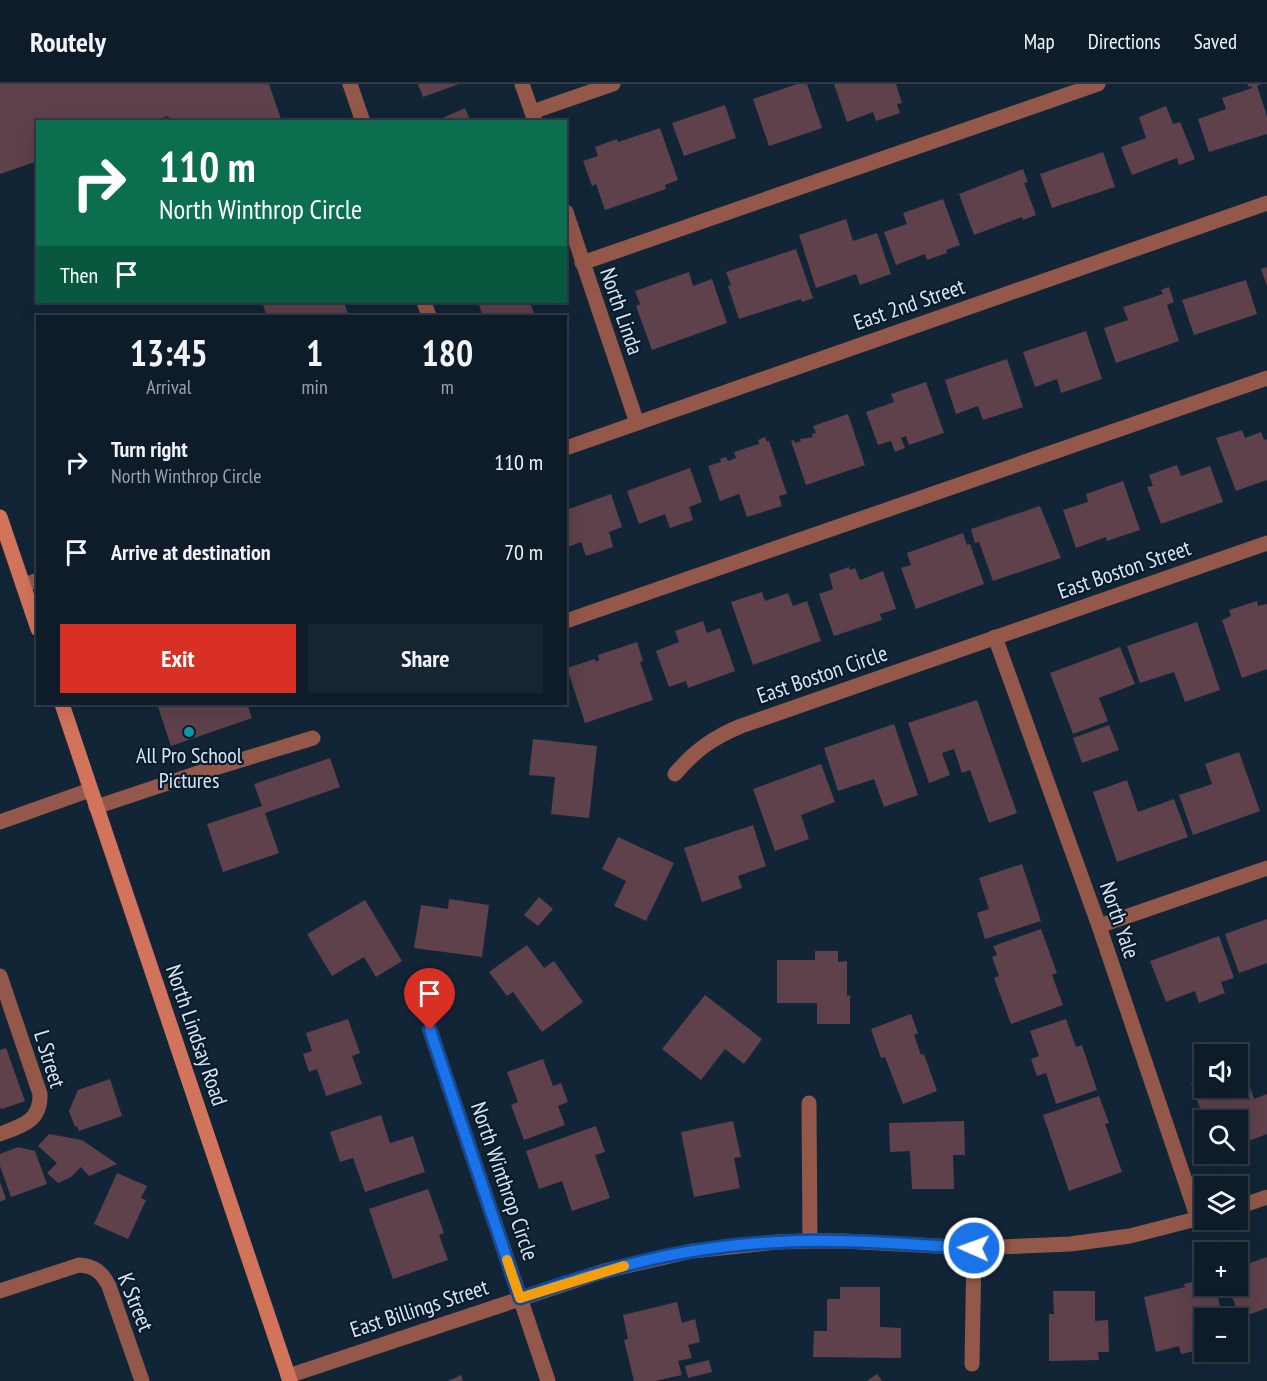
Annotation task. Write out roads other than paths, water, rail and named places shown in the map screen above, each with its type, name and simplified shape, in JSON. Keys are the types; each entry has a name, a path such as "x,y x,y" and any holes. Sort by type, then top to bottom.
{"main road":[{"path":"0,518 30,582 36,617"},
{"name":"North Lindsay Road","path":"62,705 289,1378"}],"street":[{"path":"350,84 362,120"},
{"path":"522,84 533,117 613,84"},
{"path":"582,262 1098,84"},
{"name":"East 2nd Street","path":"567,448 1267,203"},
{"name":"North Linda","path":"567,215 637,423"},
{"path":"567,621 1267,378"},
{"name":"East Boston Street","path":"995,637 1267,543"},
{"name":"East Boston Circle","path":"675,774 688,758 722,734 995,637"},
{"name":"North Yale","path":"995,637 1194,1198"},
{"path":"96,807 313,738"},
{"path":"0,822 90,790"},
{"path":"1099,926 1267,868"},
{"name":"L Street","path":"0,976 40,1094 40,1105 29,1122 0,1134"},
{"name":"North Winthrop Circle","path":"430,1030 548,1381"},
{"path":"809,1102 810,1241"},
{"path":"1248,1204 1267,1197"},
{"name":"East Billings Street","path":"289,1378 603,1271 692,1251 777,1242 843,1240 974,1248 1070,1245 1130,1236 1194,1220"},
{"path":"972,1364 974,1248"},
{"name":"K Street","path":"0,1291 79,1265 88,1265 97,1269 105,1276 109,1286 141,1381"}],"place":[{"name":"All Pro School Pictures","path":"189,732"}]}
